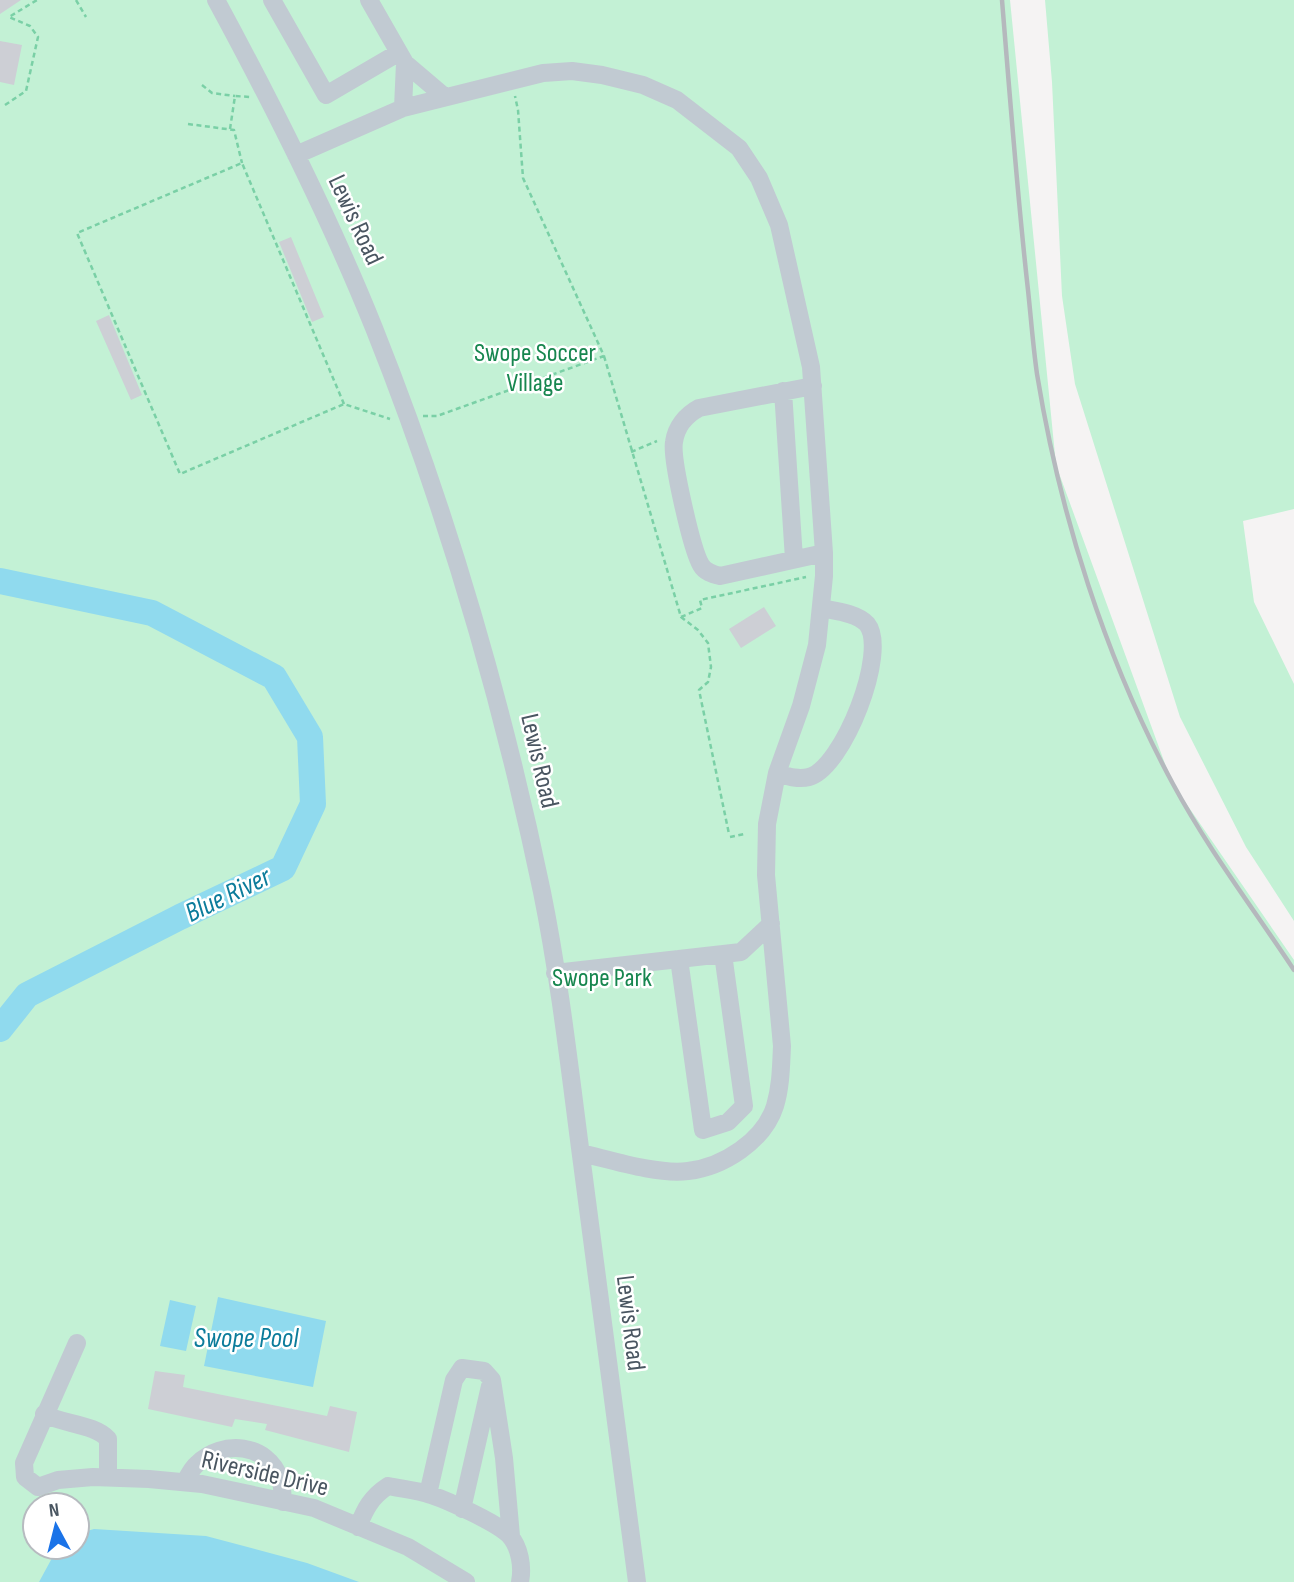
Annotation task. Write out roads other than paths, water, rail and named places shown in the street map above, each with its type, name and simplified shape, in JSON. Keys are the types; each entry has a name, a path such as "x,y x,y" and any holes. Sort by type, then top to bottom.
{"street":[{"name":"Lewis Road","path":"216,0 337,240 374,329 443,516 496,694 542,896 555,974 637,1582"},
{"path":"272,0 326,95 401,58"},
{"path":"369,0 401,58 445,97"},
{"path":"401,58 403,108"},
{"path":"296,155 403,108 445,97 543,74 572,71 602,75 643,85 677,100 739,148 758,178 779,225 811,367 824,552 817,645 804,694 777,772 767,824 766,875 782,1046 781,1074 775,1107 760,1132 738,1152 715,1164 687,1172 648,1168 581,1153"},
{"path":"813,386 715,404 691,413 677,430 673,452 678,486 699,563 704,569 720,576 824,552"},
{"path":"783,391 794,559"},
{"path":"777,772 793,778 808,777 826,765 848,732 864,693 872,650 871,630 864,621 821,608"},
{"path":"555,974 741,952 771,924"},
{"path":"680,959 703,1130 728,1122 744,1106 723,954"},
{"path":"77,1343 44,1414 55,1420 102,1432 108,1438 108,1477"},
{"path":"428,1494 454,1380 462,1368 484,1371 492,1380 511,1536 518,1550 522,1573 520,1582"},
{"path":"462,1509 492,1380"},
{"name":"Riverside Drive","path":"44,1414 24,1463 26,1478 38,1487 58,1480 108,1477 184,1482 314,1508 408,1547 466,1582"},
{"path":"184,1482 196,1464 214,1452 234,1447 253,1450 270,1461 281,1479 283,1502"},
{"path":"358,1527 365,1509 375,1495 388,1486 428,1494 499,1527 511,1536"}],"water":[{"name":"Swope Pool","path":"218,1297 326,1321 313,1387 204,1366"},
{"path":"170,1300 196,1306 186,1351 160,1346"},
{"path":"91,1530 206,1536 307,1563 359,1582 39,1582 50,1561 91,1561"}],"waterway":[{"name":"Blue River","path":"0,581 152,613 274,677 310,737 313,804 283,868 27,995 0,1029"}],"railway":[{"path":"1002,0 1036,364 1058,480 1072,532 1088,585 1126,687 1173,784 1201,832 1294,970"}],"park label":[{"name":"Swope Soccer Village","path":"535,368"},
{"name":"Swope Park","path":"602,978"}]}
